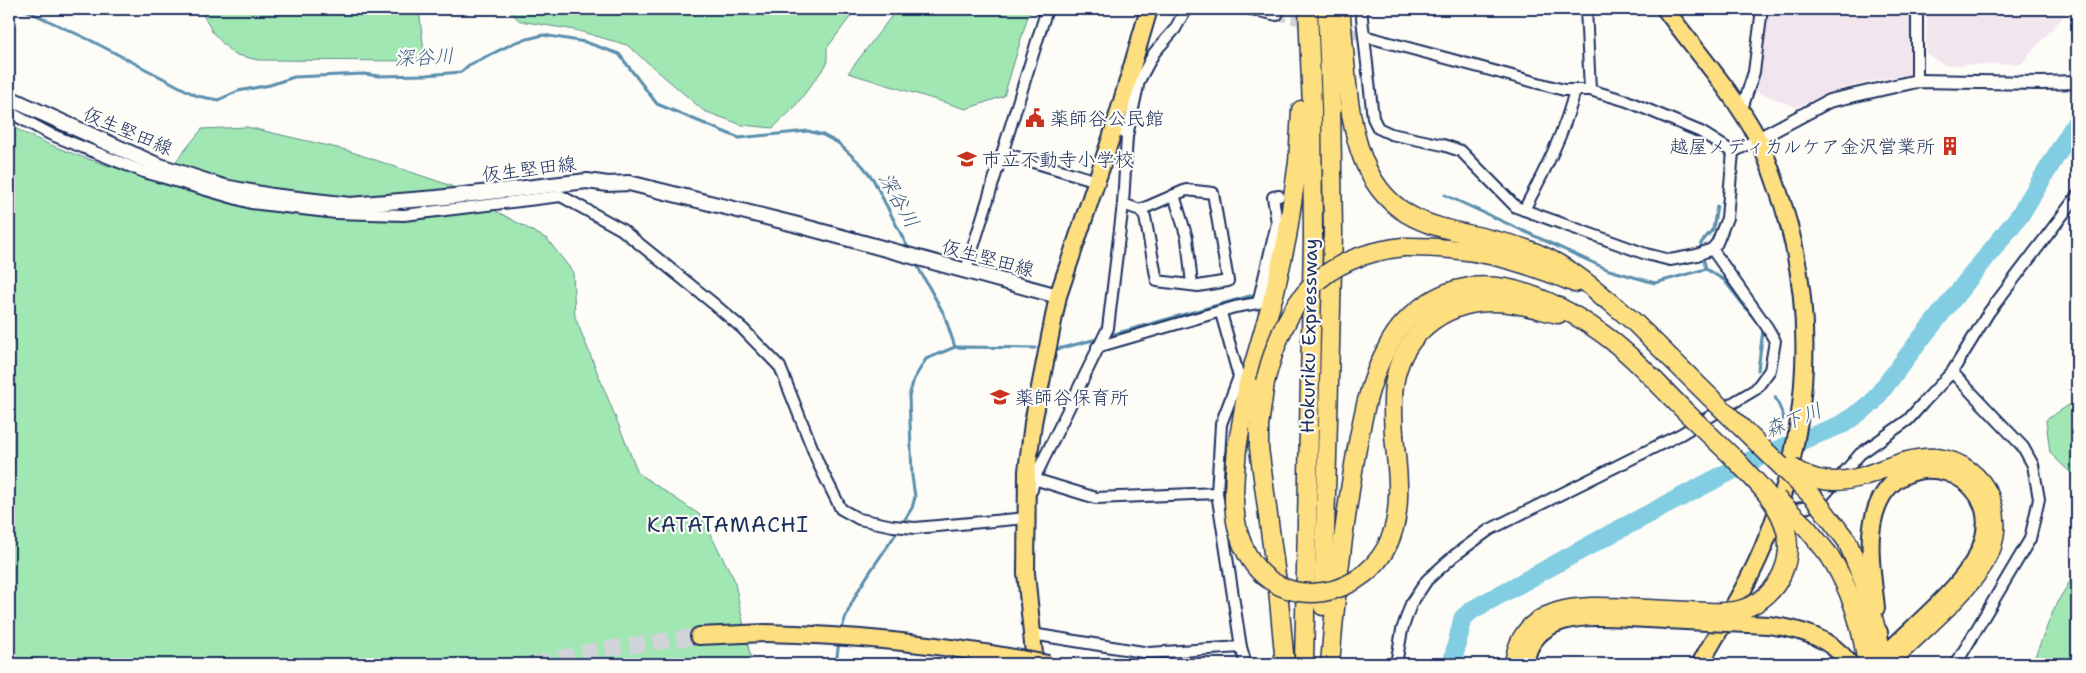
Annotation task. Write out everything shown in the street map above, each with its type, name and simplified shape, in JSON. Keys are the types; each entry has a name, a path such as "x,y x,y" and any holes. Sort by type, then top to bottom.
{"highway":[{"path":"1035,664 1026,573 1027,471 1033,423 1058,296 1115,124 1149,9"},
{"path":"1302,9 1301,110 1293,204 1275,291 1248,384 1237,449 1234,513 1240,541 1247,555 1266,577 1278,584 1302,592 1314,593 1340,589 1361,578 1371,569 1386,548 1393,529 1397,506 1394,384 1399,364 1408,346 1436,317 1462,305 1492,302 1550,312 1587,324"},
{"name":"Hokuriku Expressway","path":"1304,664 1313,239 1312,108 1308,9"},
{"name":"Hokuriku Expressway","path":"1322,664 1333,233 1327,9"},
{"path":"1340,9 1348,94 1356,136 1368,170 1387,197 1408,215 1422,223 1438,229 1508,244 1544,257 1578,276 1633,321 1814,498 1846,541 1859,568 1885,657"},
{"path":"1664,9 1730,94 1758,138 1782,204 1793,243 1800,284 1804,326 1804,373 1801,412 1779,506 1763,549 1700,664"},
{"path":"1285,664 1277,580 1259,448 1261,404 1275,346 1286,320 1305,292 1317,280 1343,262 1372,251 1403,247 1458,249 1510,259 1574,282 1609,301"},
{"path":"1330,664 1341,553 1358,444 1372,382 1384,353 1398,330 1415,313 1436,298 1466,287 1481,286 1497,286 1527,292 1587,324 1615,343 1807,528 1829,555 1843,579 1856,611 1867,664"},
{"path":"1751,436 1787,465 1808,477 1830,482 1851,480 1915,459 1936,458 1967,468 1989,492 1996,516 1994,538 1990,550 1978,571 1885,657"},
{"path":"1525,664 1526,656 1535,639 1550,626 1569,619 1598,616 1688,616 1733,611 1753,604 1767,595 1778,583 1787,562 1788,540 1782,518 1768,497 1733,456"},
{"path":"1943,470 1960,477 1974,490 1981,503 1984,516 1982,543 1972,564 1962,578 1885,657 1872,555 1872,524 1875,512 1886,490 1904,476 1917,471 1943,470"},
{"path":"1514,664 1518,647 1528,630 1543,618 1563,610 1599,606 1800,630 1814,635 1838,650 1850,664"},
{"path":"699,636 765,633 823,634 962,649 1048,664"}],"main road":[{"name":"仮生堅田線","path":"9,98 157,165 224,188 272,196 350,205 437,198 588,181 608,184 629,183 794,224 1058,296"}],"street":[{"path":"966,270 1047,9"},
{"path":"9,112 50,134 144,172 251,203 336,213 404,215 561,196 621,229 743,329 780,367 819,465 841,509 859,519 893,526 911,527 1027,518 1034,478 1108,328 1123,204 1127,136 1139,81 1154,53 1175,29 1186,9"},
{"path":"1250,9 1277,15"},
{"path":"1361,9 1373,118 1378,128 1391,134 1443,145 1461,151 1516,207 1646,254 1670,260 1684,258 1712,249 1717,243 1727,218 1733,152"},
{"path":"1586,9 1590,90"},
{"path":"1741,112 1754,72 1762,9"},
{"path":"1916,81 1918,9"},
{"path":"1364,36 1564,90 1590,90 1627,101 1702,132 1733,152"},
{"path":"1733,152 1829,101 1916,81 2077,82"},
{"path":"1524,210 1538,185 1570,112 1575,90"},
{"path":"1115,124 1127,136"},
{"path":"1003,153 1096,181"},
{"path":"1123,204 1140,210 1145,217 1157,281 1192,285 1228,281 1213,193 1186,190 1140,210"},
{"path":"1174,195 1187,238 1192,285"},
{"path":"1101,340 1258,303 1277,223 1274,198 1280,196"},
{"path":"1779,506 1798,509 1808,507 1819,501 1860,454 1908,420 1952,372 1989,312 2077,196"},
{"path":"1396,664 1402,630 1411,604 1427,580 1455,555 1489,530 1681,434 1756,389 1770,370 1775,341 1712,249"},
{"path":"1221,313 1239,377 1221,424 1217,494 1241,647 1246,664"},
{"path":"1952,372 2023,447 2033,465 2039,499 2030,539 1956,664"},
{"path":"1034,478 1096,498 1217,494"},
{"path":"1032,634 1149,653 1241,647"}],"shaded area":[{"path":"1763,9 1911,9 1909,76 1892,77 1840,89 1796,107 1757,92"},
{"path":"1927,9 2070,9 2021,64 1944,65 1926,53"}],"green space":[{"path":"200,9 419,9 425,61 258,60 233,54 213,33"},
{"path":"507,9 856,9 827,48 827,64 793,109 773,128 742,125 704,111 627,45 575,30 520,21"},
{"path":"897,9 1030,9 1004,96 966,109 848,73"},
{"path":"9,125 45,143 102,164 160,181 202,129 247,127 346,150 449,185 547,239 573,272 575,317 638,473 700,515 734,579 752,664 9,664"},
{"path":"2069,405 2077,405 2077,479 2050,453 2046,420"},
{"path":"2077,570 2077,664 2032,664 2056,604"}],"waterway":[{"name":"深谷川","path":"23,9 92,41 197,96 218,100 238,91 270,85 294,77 364,74 378,76 426,75 461,72 469,65 516,42 543,35 585,42 619,54 657,104 739,138 808,131 823,135 838,143 862,165 873,179 910,252"},
{"name":"森下川","path":"1452,664 1463,618 1472,610 1603,538 1752,460 1843,424 1872,403 2020,215 2077,121"},
{"path":"1445,195 1609,270 1655,283 1706,269 1724,280 1763,330 1758,370"},
{"path":"1701,247 1701,243 1713,229 1717,206"},
{"path":"1704,261 1706,269"},
{"name":"深谷川","path":"915,262 944,314 955,347"},
{"path":"1107,336 1257,294"},
{"path":"1058,349 1101,338"},
{"path":"902,524 912,508 915,497 912,476 909,396 914,379 926,359 955,347 1035,348"},
{"path":"1765,443 1784,417 1775,397"},
{"name":"森下川","path":"1752,460 1758,452"},
{"path":"841,632 858,591 899,529"},
{"path":"836,664 839,641"}],"tunnel":[{"path":"1277,15 1364,36"},
{"path":"535,664 597,650 699,636"}],"place":[{"name":"薬師谷公民館","path":"1035,118"},
{"name":"越屋メディカルケア金沢営業所","path":"1950,146"},
{"name":"市立不動寺小学校","path":"967,159"},
{"name":"薬師谷保育所","path":"1000,397"}],"district":[{"name":"KATATAMACHI","path":"728,525"}]}
